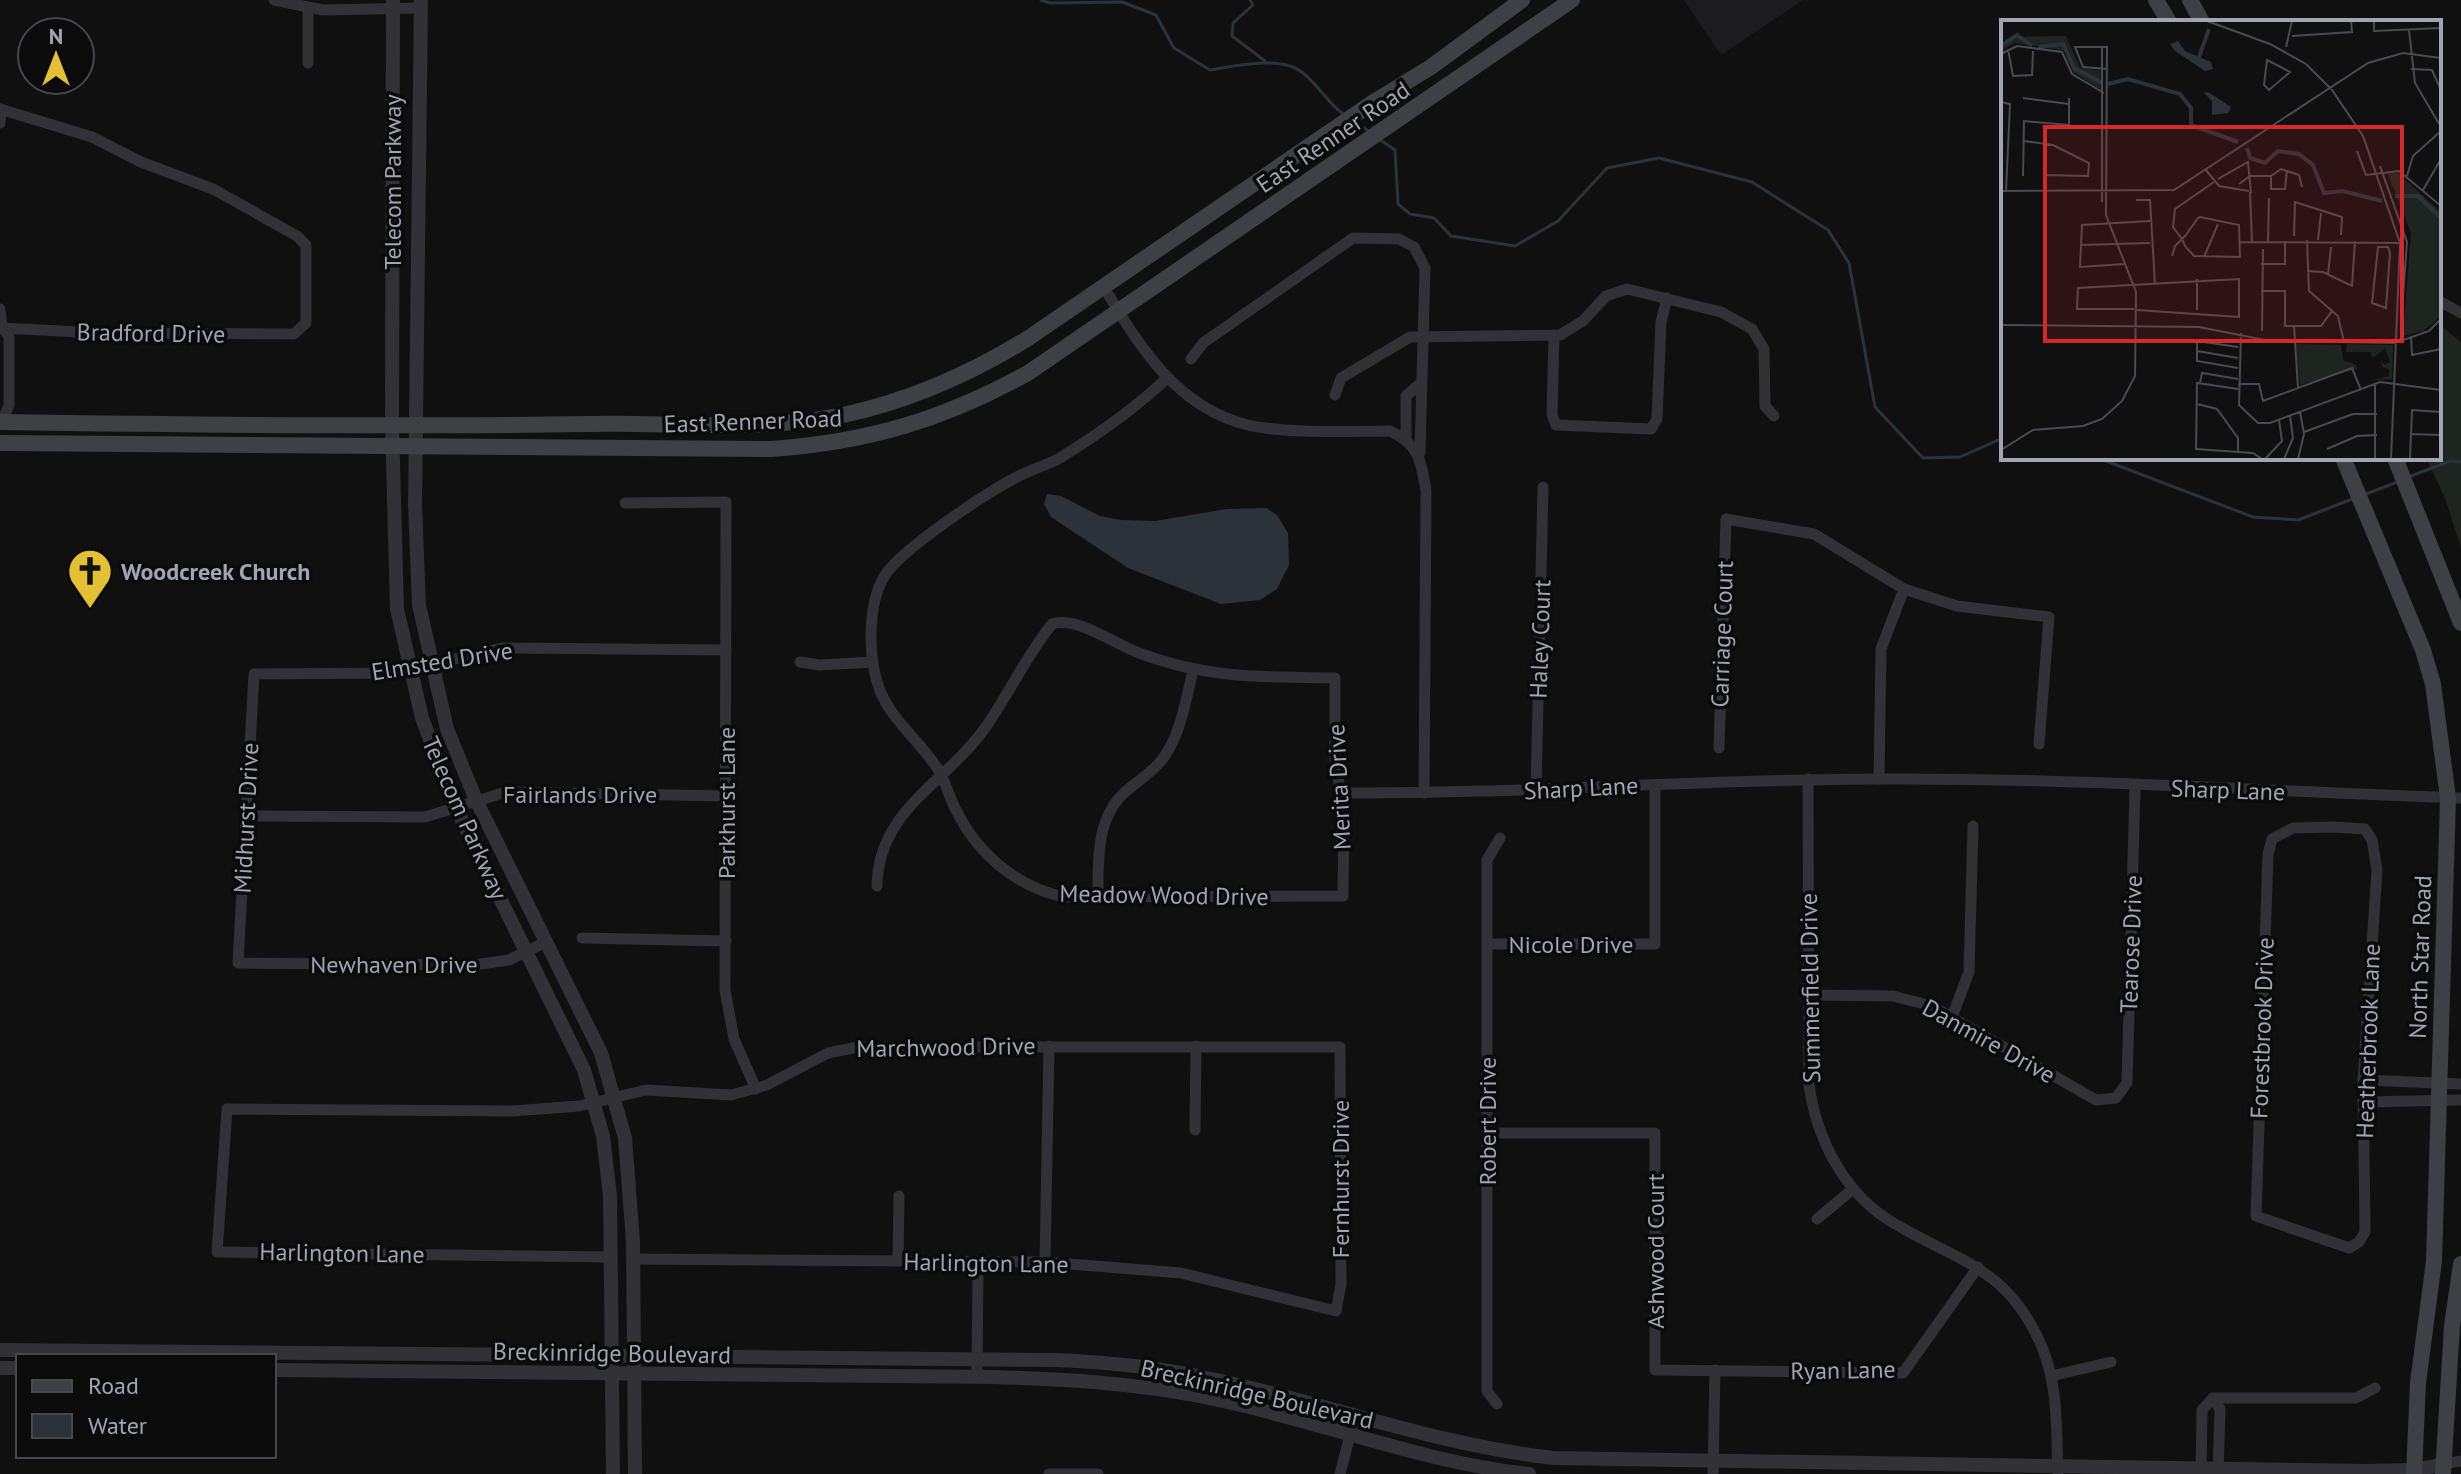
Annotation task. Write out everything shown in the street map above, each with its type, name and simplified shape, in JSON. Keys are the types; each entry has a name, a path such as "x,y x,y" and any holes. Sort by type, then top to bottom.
{"main road":[{"name":"East Renner Road","path":"1,421 418,427 774,422 845,414 908,397 984,365 1105,289 1372,103 1431,67 1522,0"},
{"name":"East Renner Road","path":"1,443 771,449 856,440 941,416 983,398 1028,373 1572,0"},
{"path":"2156,0 2168,20"},
{"path":"2190,0 2201,20"},
{"path":"1431,67 1445,89"},
{"path":"1,421 1,443"},
{"name":"North Star Road","path":"2344,460 2423,650 2433,684 2455,798 2434,1261 2418,1383 2414,1472"},
{"path":"2396,460 2461,623"},
{"path":"2449,1466 2448,1390 2452,1326 2461,1264"}],"street":[{"path":"274,0 308,8 421,4"},
{"name":"Telecom Parkway","path":"393,4 393,569 410,671 422,718 456,808 584,1070 595,1102 610,1196 613,1474"},
{"name":"Telecom Parkway","path":"421,4 415,505 418,592 430,665 447,729 476,800 589,1027 615,1096 625,1138 631,1188 635,1474"},
{"path":"308,8 308,63"},
{"path":"0,123 1,109"},
{"name":"Bradford Drive","path":"1,109 92,137 141,162 213,189 297,236 306,245 306,323 300,331 289,334 157,334 1,329"},
{"path":"1191,359 1203,343 1353,238 1399,239 1414,247 1422,258 1425,268 1425,336 1420,453 1426,491 1424,793"},
{"path":"1105,289 1167,378 1198,403 1248,425 1390,431 1406,438 1420,453"},
{"path":"1335,395 1341,378 1410,337 1554,335 1575,328 1601,300 1620,290 1636,290 1736,318 1758,336 1764,349 1765,406 1774,416"},
{"path":"1554,335 1555,423 1562,427 1646,430 1654,426 1661,322 1667,298"},
{"path":"2441,302 2461,313"},
{"path":"0,309 1,329 9,336 9,405 1,421"},
{"name":"Meadow Wood Drive","path":"1167,378 1149,396 1061,457 1008,482 896,562 878,589 874,606 873,662 889,709 942,775 962,821 999,866 1017,880 1051,895 1343,896"},
{"path":"1406,438 1406,396 1421,383"},
{"name":"Haley Court","path":"1536,790 1543,487"},
{"name":"Parkhurst Lane","path":"625,503 726,502 725,990 729,1019 756,1089"},
{"name":"Carriage Court","path":"1719,748 1726,519 1814,534 1904,589"},
{"path":"1879,779 1881,649 1904,589 1957,606 2049,617 2039,744"},
{"path":"877,886 880,857 895,821 986,727 1036,644 1052,624 1061,621 1193,671 1180,723 1165,756 1121,795 1111,811 1098,850 1098,897"},
{"name":"Elmsted Drive","path":"254,674 410,671 502,648 726,650"},
{"path":"800,662 820,665 873,662"},
{"name":"Merita Drive","path":"1193,671 1244,677 1335,678 1335,761 1342,793 1343,896"},
{"name":"Midhurst Drive","path":"238,963 254,674"},
{"name":"Summerfield Drive","path":"1808,779 1812,1101 1826,1147 1853,1189 1895,1225 1978,1267 2018,1305 2042,1347 2051,1376 2056,1404 2058,1470"},
{"name":"Sharp Lane","path":"1342,793 1879,779 2455,798"},
{"name":"Nicole Drive","path":"1487,944 1655,944 1655,785"},
{"name":"Tearose Drive","path":"2116,1098 2127,1083 2135,787"},
{"name":"Fairlands Drive","path":"245,816 425,817 506,792 726,796"},
{"path":"1952,1017 1969,972 1973,826"},
{"name":"Forestbrook Drive","path":"2349,1248 2256,1216 2268,854 2272,839 2293,828 2365,829"},
{"name":"Heatherbrook Lane","path":"2349,1248 2359,1242 2365,1232 2363,1080 2377,870 2372,840 2365,829"},
{"name":"Robert Drive","path":"1497,1404 1487,1391 1487,860 1500,838"},
{"path":"582,938 726,941"},
{"name":"Newhaven Drive","path":"238,963 474,965 509,960 546,942"},
{"name":"Danmire Drive","path":"1809,995 1893,996 1932,1006 2096,1100 2116,1098"},
{"path":"1045,1262 1049,1046"},
{"path":"1195,1130 1196,1046"},
{"name":"Marchwood Drive","path":"217,1252 227,1109 512,1111 560,1109 615,1096 664,1090 710,1096 756,1089 805,1062 846,1049 1340,1047"},
{"name":"Fernhurst Drive","path":"1336,1311 1341,1284 1340,1047"},
{"path":"2363,1080 2398,1081 2461,1100"},
{"path":"2397,1101 2398,1081"},
{"path":"2363,1102 2397,1101 2461,1084"},
{"name":"Ashwood Court","path":"1487,1133 1655,1133 1655,1370"},
{"path":"1817,1219 1853,1189"},
{"path":"898,1261 899,1196"},
{"name":"Harlington Lane","path":"217,1252 611,1257"},
{"name":"Harlington Lane","path":"632,1259 1045,1262 1181,1273 1336,1311"},
{"path":"977,1377 978,1261"},
{"name":"Ryan Lane","path":"1655,1370 1903,1373 1978,1267"},
{"name":"Breckinridge Boulevard","path":"0,1350 69,1353 612,1353 977,1358 1132,1365 1206,1377 1486,1449 1554,1458 1714,1467 2414,1472 2449,1466"},
{"path":"357,1351 357,1371"},
{"path":"2051,1376 2111,1362"},
{"name":"Breckinridge Boulevard","path":"276,1370 977,1377 1112,1382 1204,1397 1351,1432 1482,1470 1529,1474"},
{"path":"1714,1467 1715,1370"},
{"path":"2201,1471 2202,1410 2213,1398 2356,1398 2375,1388"},
{"path":"2213,1398 2220,1409 2218,1471"},
{"path":"1340,1474 1355,1416"},
{"path":"1482,1470 1486,1449"},
{"path":"1049,1474 1098,1474"}],"shaded area":[{"path":"1684,0 1803,0 1721,55"},
{"path":"2441,326 2461,342 2461,548 2445,498 2427,460 2441,460"}],"water":[{"path":"1047,494 1061,496 1100,516 1121,520 1155,521 1227,509 1266,508 1277,515 1288,533 1289,565 1277,589 1260,600 1221,604 1128,568 1051,517 1044,504"}],"waterway":[{"path":"1041,0 1050,3 1122,2 1156,15 1174,48 1210,70 1245,64 1283,64 1303,73 1343,114"},
{"path":"1250,0 1253,5 1233,23 1232,36 1265,61"},
{"path":"1356,123 1370,132"},
{"path":"1379,139 1395,150 1398,204 1410,214 1434,218 1451,236 1515,246 1558,221 1607,168 1659,158 1752,182 1828,230 1849,263 1875,407 1923,458 1960,457 2001,439"},
{"path":"2103,460 2253,517 2298,520 2355,498"},
{"path":"2411,476 2450,461 2461,462"},
{"path":"2366,494 2400,481"}],"place":[{"name":"Woodcreek Church","path":"90,610"}]}
